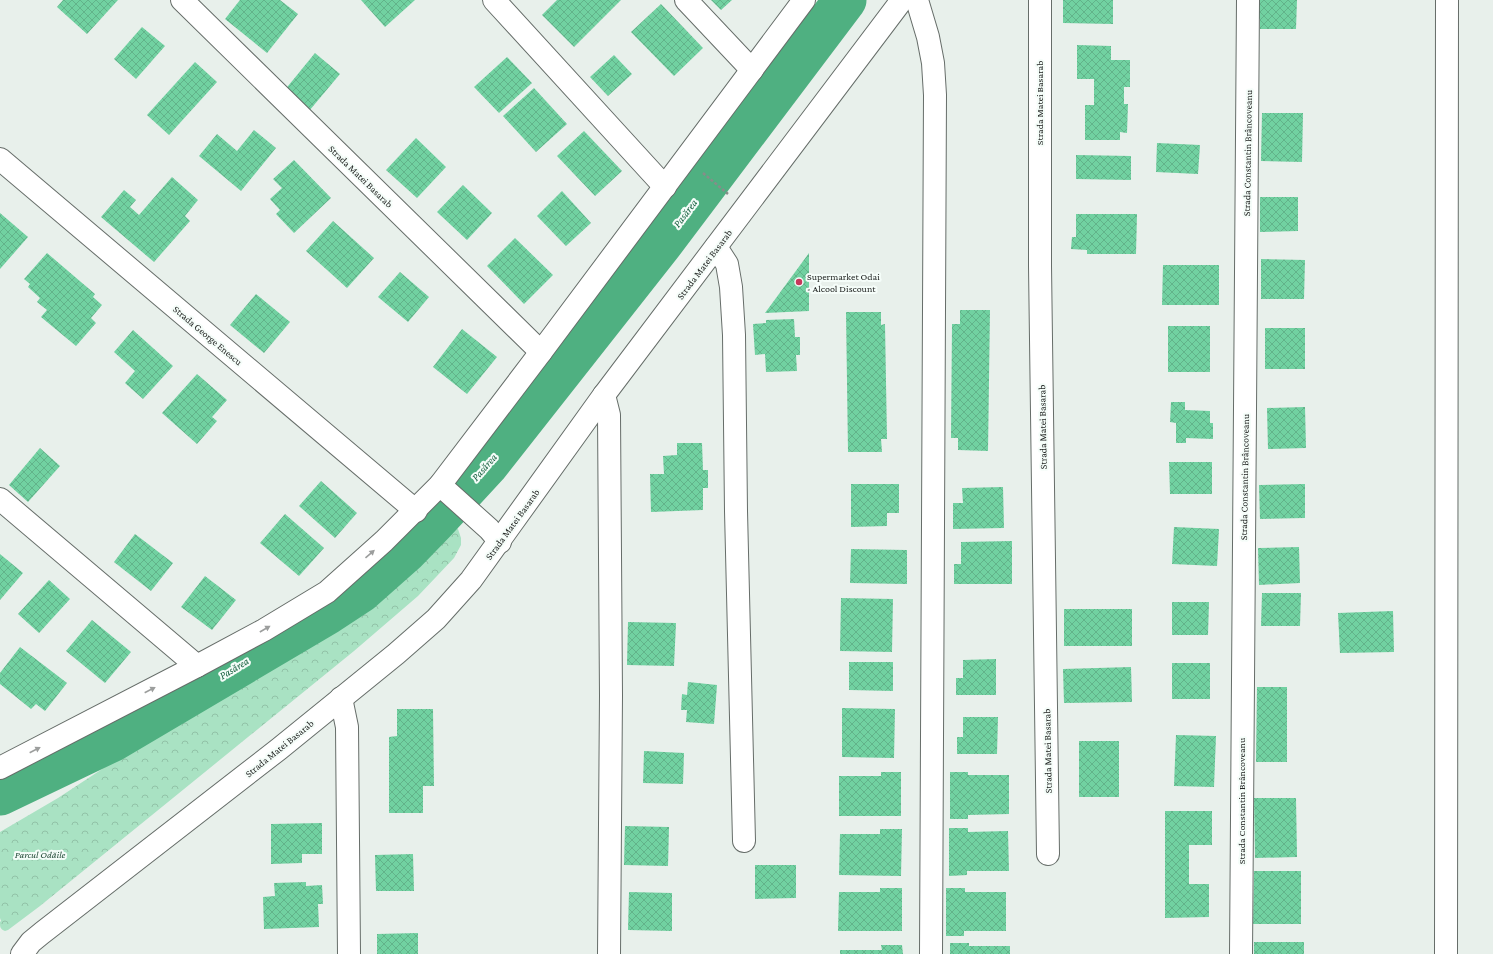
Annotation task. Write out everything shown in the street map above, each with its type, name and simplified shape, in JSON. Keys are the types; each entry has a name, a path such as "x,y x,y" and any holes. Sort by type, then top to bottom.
{"street":[{"name":"Strada Matei Basarab","path":"182,0 541,352"},
{"path":"494,0 664,187"},
{"path":"686,0 752,70"},
{"path":"0,768 264,630 327,592 416,511 446,490 541,352 804,0"},
{"name":"Strada Matei Basarab","path":"22,954 31,942 42,933 279,749 396,654 436,619 471,580 494,535 604,395 902,0"},
{"path":"917,0 928,37 933,63 934,95 931,954"},
{"name":"Strada Matei Basarab","path":"1040,0 1040,266 1048,854"},
{"name":"Strada Constantin Brâncoveanu","path":"1241,954 1248,0"},
{"path":"1446,954 1447,0"},
{"name":"Strada George Enescu","path":"0,159 416,511"},
{"path":"716,247 727,264 731,287 734,335 736,511 744,841"},
{"path":"604,395 609,415 611,687 610,954"},
{"path":"446,490 494,535"},
{"path":"0,499 197,666"},
{"path":"341,698 347,727 350,954"}],"path":[{"path":"685,159 745,208"}],"green space":[{"name":"Parcul Odăile","path":"452,523 458,529 461,538 461,545 454,558 418,596 354,651 40,906 8,930 5,931 1,929 0,832 58,798 183,716 269,663 322,634 390,582"}],"building":[{"path":"63,0 118,0 87,34 57,7"},
{"path":"240,0 280,0 298,14 267,53 225,19"},
{"path":"361,0 415,0 385,27"},
{"path":"557,0 621,0 574,47 542,15"},
{"path":"711,0 732,0 721,10"},
{"path":"1063,0 1113,0 1113,24 1063,23"},
{"path":"1258,0 1297,0 1296,29 1260,29 1260,19 1258,18"},
{"path":"661,4 703,48 674,76 631,32"},
{"path":"142,27 165,46 136,79 114,59"},
{"path":"1077,45 1111,46 1111,60 1130,60 1130,87 1124,87 1124,104 1128,104 1127,133 1120,132 1120,140 1085,140 1085,105 1094,105 1094,79 1077,79"},
{"path":"315,53 340,74 309,111 284,91"},
{"path":"614,55 632,74 608,96 590,77"},
{"path":"507,57 532,83 499,113 474,87"},
{"path":"195,62 217,82 169,135 147,115"},
{"path":"534,88 567,124 536,152 503,116"},
{"path":"1262,113 1303,113 1302,162 1261,161"},
{"path":"254,130 276,148 241,191 199,156 217,134 237,151"},
{"path":"584,131 622,171 595,196 557,156"},
{"path":"416,138 446,167 417,198 386,170"},
{"path":"1157,143 1200,145 1198,174 1156,172"},
{"path":"1076,155 1131,156 1131,180 1076,179"},
{"path":"294,160 331,198 294,233 276,214 280,210 270,199 282,188 273,179"},
{"path":"172,177 198,200 185,216 190,221 154,262 101,217 124,190 136,200 130,207 139,215"},
{"path":"463,185 492,213 467,240 437,212"},
{"path":"562,191 591,223 566,246 537,216"},
{"path":"1260,197 1298,197 1298,231 1260,232"},
{"path":"0,213 28,237 0,269"},
{"path":"1076,214 1137,214 1136,254 1087,254 1087,250 1071,249 1072,237 1076,237"},
{"path":"333,221 374,258 347,288 306,251"},
{"path":"515,238 553,275 524,304 487,266"},
{"path":"47,253 95,294 93,297 102,305 91,318 96,323 76,346 41,317 47,310 37,302 40,298 28,287 30,284 24,279"},
{"name":"Supermarket Odai - Alcool Discount","path":"809,253 809,311 765,313"},
{"path":"1261,259 1305,260 1304,299 1261,299"},
{"path":"1163,265 1219,265 1219,305 1162,305"},
{"path":"400,272 429,297 408,322 378,297"},
{"path":"256,294 290,322 264,353 230,325"},
{"path":"960,310 990,310 988,451 958,450 958,438 951,438 952,324 960,324"},
{"path":"846,312 881,312 881,325 885,324 887,439 881,439 882,452 848,452"},
{"path":"794,319 795,337 800,337 800,355 796,355 797,371 766,372 765,354 755,355 753,324 766,323 766,320"},
{"path":"1168,326 1210,326 1210,372 1168,372"},
{"path":"1265,328 1305,328 1305,369 1265,369"},
{"path":"462,329 497,357 467,394 433,367"},
{"path":"133,330 173,366 143,399 125,383 135,371 114,352"},
{"path":"197,374 227,400 212,417 217,421 197,444 162,413"},
{"path":"1171,402 1185,402 1185,410 1210,411 1210,423 1213,423 1213,439 1186,438 1186,443 1176,443 1176,423 1170,422"},
{"path":"1305,407 1306,448 1268,449 1267,408"},
{"path":"677,443 702,443 703,470 708,470 708,488 703,488 703,510 651,512 650,474 664,474 663,456 677,455"},
{"path":"40,448 60,466 28,502 9,485"},
{"path":"1169,462 1212,462 1212,494 1170,494"},
{"path":"321,481 357,513 335,538 299,506"},
{"path":"851,484 899,484 899,513 887,513 887,526 851,527"},
{"path":"1305,484 1305,518 1260,519 1259,485"},
{"path":"1003,487 1004,528 953,529 953,503 963,503 962,488"},
{"path":"285,514 324,548 299,576 260,543"},
{"path":"1174,527 1219,529 1217,566 1172,564"},
{"path":"135,534 173,563 151,591 114,562"},
{"path":"1012,541 1012,584 954,584 954,564 961,564 961,542"},
{"path":"1299,547 1300,583 1259,585 1258,548"},
{"path":"851,549 907,550 907,584 850,583"},
{"path":"0,554 23,573 0,600"},
{"path":"205,576 236,600 212,630 181,607"},
{"path":"49,580 70,599 39,633 18,614"},
{"path":"1262,593 1301,593 1300,626 1261,626"},
{"path":"841,598 893,599 892,652 840,651"},
{"path":"1172,602 1209,602 1208,635 1172,635"},
{"path":"1064,609 1132,609 1132,646 1064,646"},
{"path":"1393,611 1394,652 1340,653 1338,613"},
{"path":"92,620 131,652 105,683 66,651"},
{"path":"628,622 676,623 674,666 627,665"},
{"path":"20,647 67,683 45,711 36,704 31,709 0,684 0,673"},
{"path":"996,659 996,695 956,695 956,678 963,678 963,660"},
{"path":"849,662 893,662 893,691 849,690"},
{"path":"1172,663 1210,663 1210,699 1172,699"},
{"path":"1131,667 1132,702 1064,703 1063,669"},
{"path":"688,682 717,685 714,724 686,722 687,710 681,710 682,694 687,695"},
{"path":"1257,687 1287,687 1287,762 1256,762"},
{"path":"842,708 895,709 894,758 842,757"},
{"path":"397,709 433,709 434,786 423,786 423,813 389,813 389,737 397,736"},
{"path":"963,717 998,717 997,754 957,754 957,737 963,737"},
{"path":"1176,735 1216,736 1214,787 1174,786"},
{"path":"1079,741 1119,741 1119,797 1079,797"},
{"path":"644,751 684,753 683,784 643,783"},
{"path":"881,772 901,772 901,816 839,816 839,776 881,776"},
{"path":"950,772 968,772 968,775 1009,775 1009,814 968,815 968,819 950,819"},
{"path":"1254,798 1296,798 1297,857 1255,858"},
{"path":"1165,811 1212,811 1212,845 1189,845 1189,884 1209,884 1209,917 1165,918"},
{"path":"322,823 322,854 302,854 302,863 271,864 271,824"},
{"path":"625,826 669,827 668,866 624,865"},
{"path":"949,828 968,828 968,832 1008,831 1009,871 967,871 967,875 949,876"},
{"path":"880,829 902,829 901,876 839,875 840,834 880,834"},
{"path":"413,854 414,891 376,891 375,855"},
{"path":"755,865 796,865 796,898 755,899"},
{"path":"1254,871 1301,871 1301,924 1253,924"},
{"path":"306,882 306,886 322,885 323,904 318,904 319,927 264,929 263,897 275,896 274,883"},
{"path":"880,888 902,888 902,931 838,931 839,892 880,892"},
{"path":"946,888 965,888 965,892 1006,892 1006,931 964,931 964,936 946,936"},
{"path":"629,892 672,893 672,931 628,930"},
{"path":"418,933 418,954 377,954 377,934"},
{"path":"1254,942 1304,942 1304,954 1254,954"},
{"path":"950,943 969,943 969,946 1010,946 1010,954 950,954"},
{"path":"881,945 902,945 903,954 840,954 840,950 882,950"}],"waterway":[{"name":"Pasărea","path":"0,794 113,740 326,614 361,591 405,552 487,465 661,244 845,0"}],"place":[{"name":"Supermarket Odai - Alcool Discount","path":"799,282"}]}
